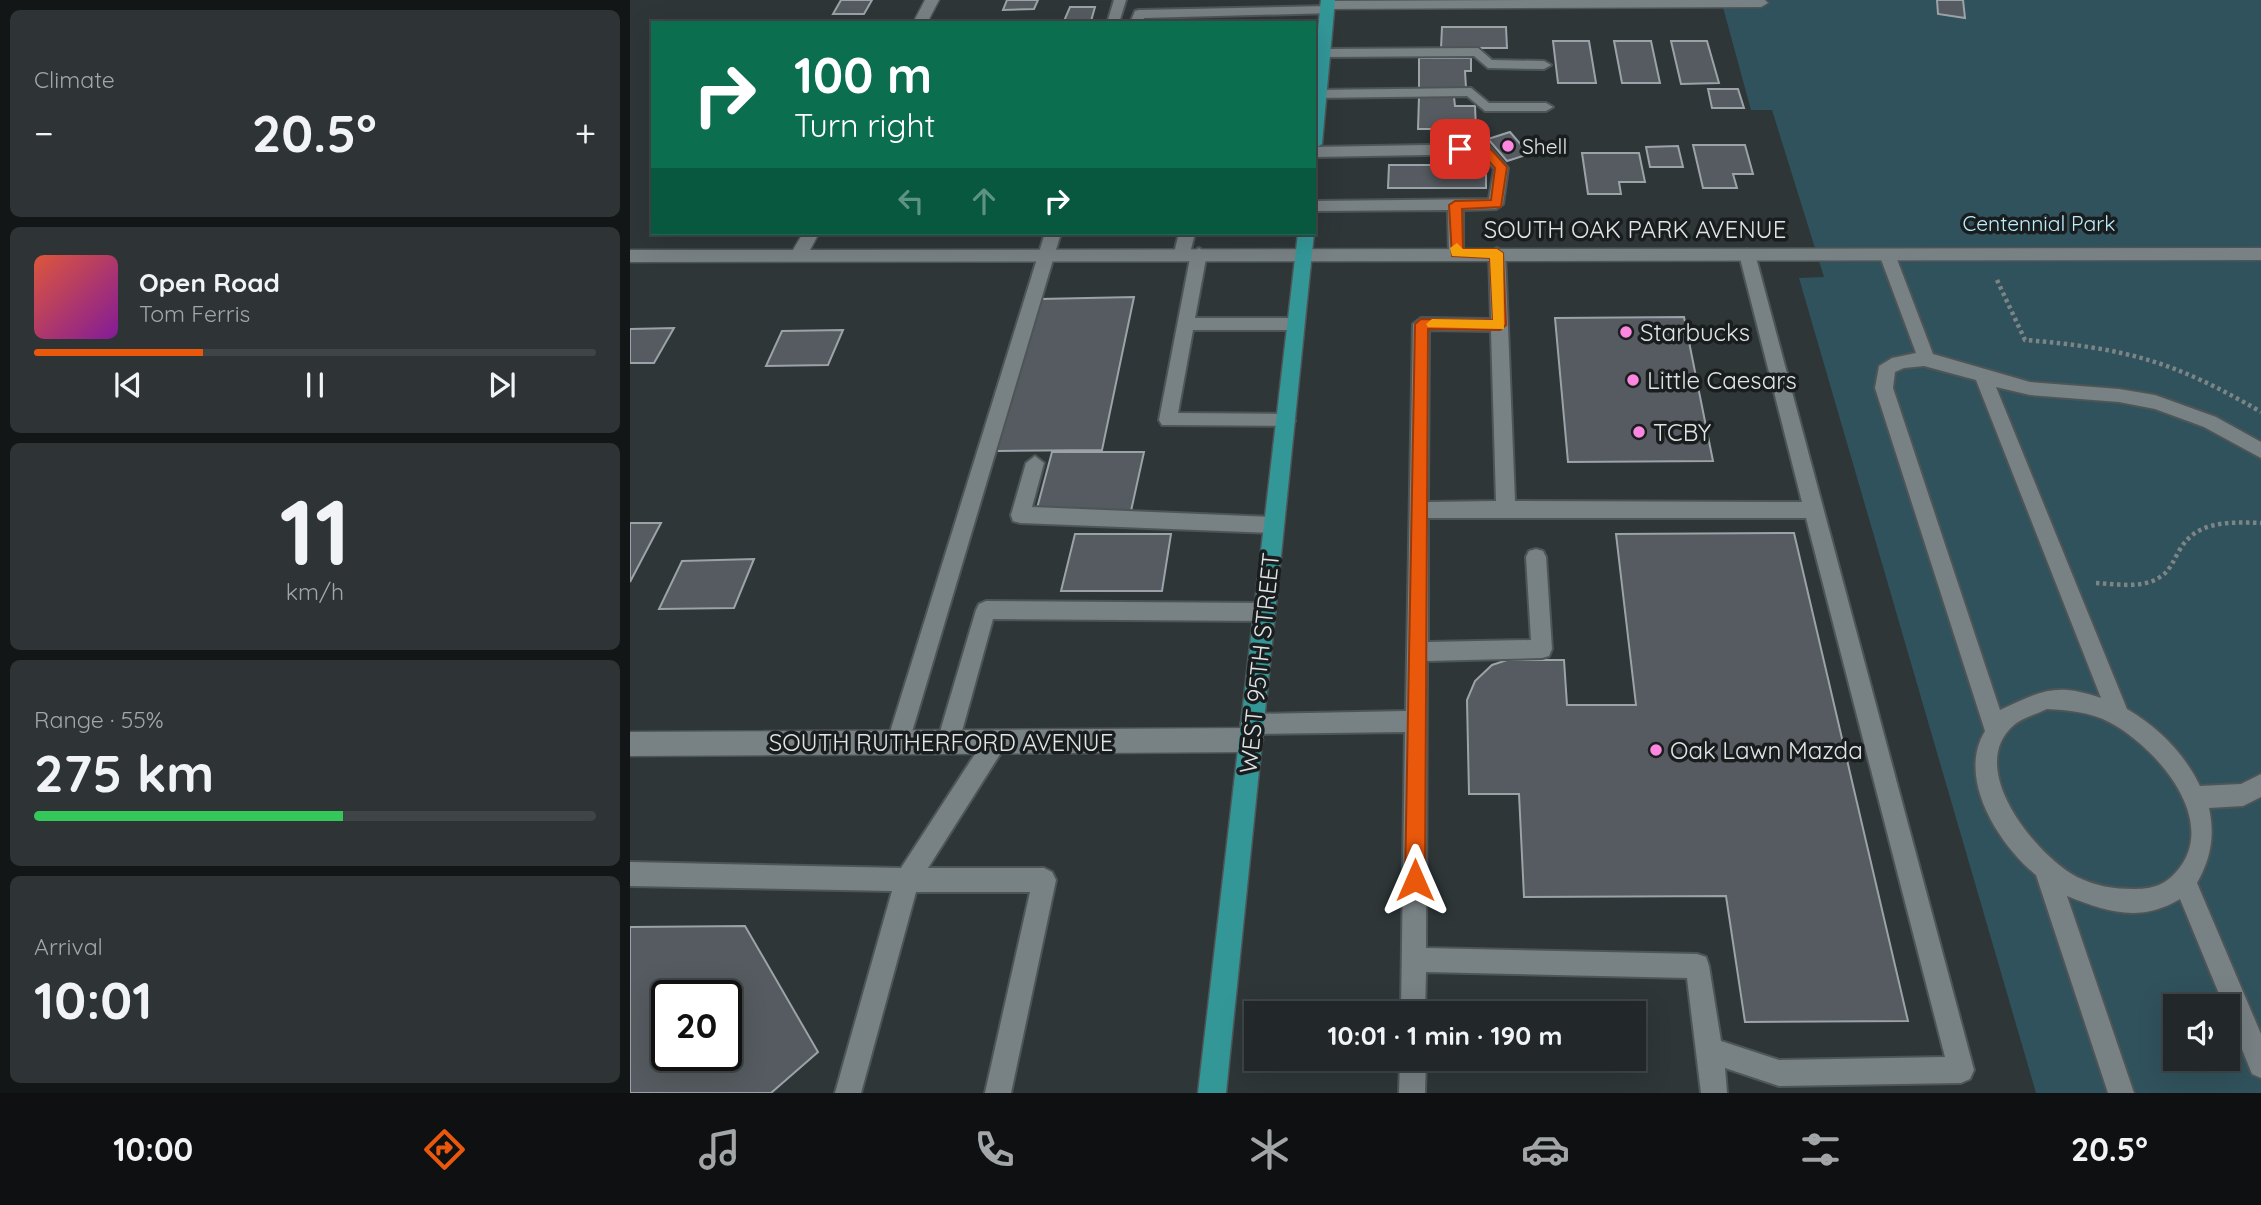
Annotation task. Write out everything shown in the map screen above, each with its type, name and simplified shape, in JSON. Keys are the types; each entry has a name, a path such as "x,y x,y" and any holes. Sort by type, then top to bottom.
{"main road":[{"path":"1317,94 1327,5"},
{"name":"WEST 95TH STREET","path":"1212,1093 1306,235"}],"street":[{"path":"921,21 932,0"},
{"path":"1327,5 1761,3"},
{"path":"800,253 810,235"},
{"name":"SOUTH OAK PARK AVENUE","path":"630,256 800,253 2261,254"},
{"name":"SOUTH RUTHERFORD AVENUE","path":"630,744 948,742 1252,732"}],"lane":[{"path":"1114,21 1120,0"},
{"path":"1137,21 1139,14 1327,5"},
{"path":"1323,52 1478,52 1488,64 1544,65"},
{"path":"1317,94 1471,92 1485,107 1546,107"},
{"path":"1316,152 1484,149 1501,167 1496,204 1316,206"},
{"path":"1455,205 1457,253"},
{"path":"898,742 1052,235"},
{"path":"1186,235 1190,253 1186,324 1168,420 1286,421"},
{"path":"1497,253 1506,509"},
{"path":"1710,1050 1779,1073 1961,1070 1747,254"},
{"path":"1887,254 1927,360"},
{"path":"1186,324 1296,324"},
{"path":"1413,1001 1421,324 1500,325"},
{"path":"1995,729 1884,388 1885,371 1892,364 1905,360 1927,360 2045,390 2116,393 2155,402 2201,418 2240,437 2261,451"},
{"path":"1983,376 2119,715"},
{"path":"1035,463 1020,515 1275,525"},
{"path":"1419,510 1813,510"},
{"path":"1418,652 1542,649 1536,557"},
{"path":"948,742 986,610 1265,612"},
{"path":"2046,699 2070,699 2119,715 2163,750 2182,773 2194,798 2201,844 2196,864 2185,882 2158,898 2123,902 2098,898 2047,872 2026,853 1997,810 1989,788 1986,766 1988,746 1995,729 2017,709 2046,699"},
{"path":"1252,732 1416,721"},
{"path":"848,1093 906,880 996,741"},
{"path":"2194,798 2243,794 2261,785"},
{"path":"2047,872 2120,1093"},
{"path":"630,874 1044,880 998,1093"},
{"path":"2185,882 2261,1065"},
{"path":"1414,960 1697,966 1714,1093"},
{"path":"1412,1093 1413,1071"}],"path":[{"path":"1985,254 2025,341 2119,350 2165,363 2218,387 2261,412"},
{"path":"2066,583 2151,582 2166,573 2194,531 2206,524 2261,523"}],"green space":[{"name":"Centennial Park","path":"1721,0 2261,0 2261,1093 2036,1093 1799,278 1824,277 1772,110 1751,110"}],"building":[{"path":"841,0 872,0 864,14 833,14"},
{"path":"1007,0 1038,0 1034,9 1003,10"},
{"path":"1937,0 1963,0 1965,18 1938,14"},
{"path":"1070,7 1095,7 1091,21 1064,21"},
{"path":"1442,27 1506,27 1507,48 1441,48"},
{"path":"1553,41 1589,41 1596,83 1558,83"},
{"path":"1614,41 1651,41 1660,83 1622,83"},
{"path":"1671,41 1707,41 1719,83 1681,84"},
{"path":"1419,58 1471,58 1471,71 1465,71 1466,88 1419,88"},
{"path":"1708,89 1738,89 1744,108 1712,108"},
{"path":"1419,97 1454,97 1455,106 1475,106 1476,129 1418,129"},
{"name":"Shell","path":"1510,132 1529,154 1507,161 1488,139"},
{"path":"1693,145 1745,145 1753,174 1733,174 1737,188 1703,188"},
{"path":"1678,146 1683,167 1650,167 1646,147"},
{"path":"1582,153 1639,153 1645,182 1619,182 1621,194 1588,194"},
{"name":"Shell","path":"1389,165 1486,165 1486,188 1388,188"},
{"path":"1134,297 1102,450 996,451 1040,299"},
{"path":"1684,317 1713,461 1568,462 1555,318"},
{"path":"674,328 654,363 630,363 630,329"},
{"path":"843,330 828,365 766,366 782,331"},
{"path":"1052,452 1144,452 1131,511 1036,512"},
{"path":"630,523 661,523 630,582"},
{"name":"Oak Lawn Mazda","path":"1794,533 1908,1021 1745,1022 1726,896 1524,897 1519,794 1469,794 1467,700 1475,681 1492,665 1507,660 1564,660 1567,705 1636,705 1616,534"},
{"path":"1075,534 1171,534 1162,591 1061,591"},
{"path":"754,559 734,608 659,609 682,561"},
{"path":"745,926 818,1052 771,1093 630,1093 630,927"}],"slow traffic":[{"path":"1432,324 1500,325 1497,253 1457,253 1457,248"}],"place":[{"name":"Shell","path":"1508,146"},
{"name":"Starbucks","path":"1626,332"},
{"name":"Little Caesars","path":"1633,380"},
{"name":"TCBY","path":"1639,432"},
{"name":"Oak Lawn Mazda","path":"1656,750"}],"route":[{"path":"1415,880 1421,324 1500,325 1497,253 1457,253 1455,205 1496,204 1501,167 1484,149 1460,149"}]}
